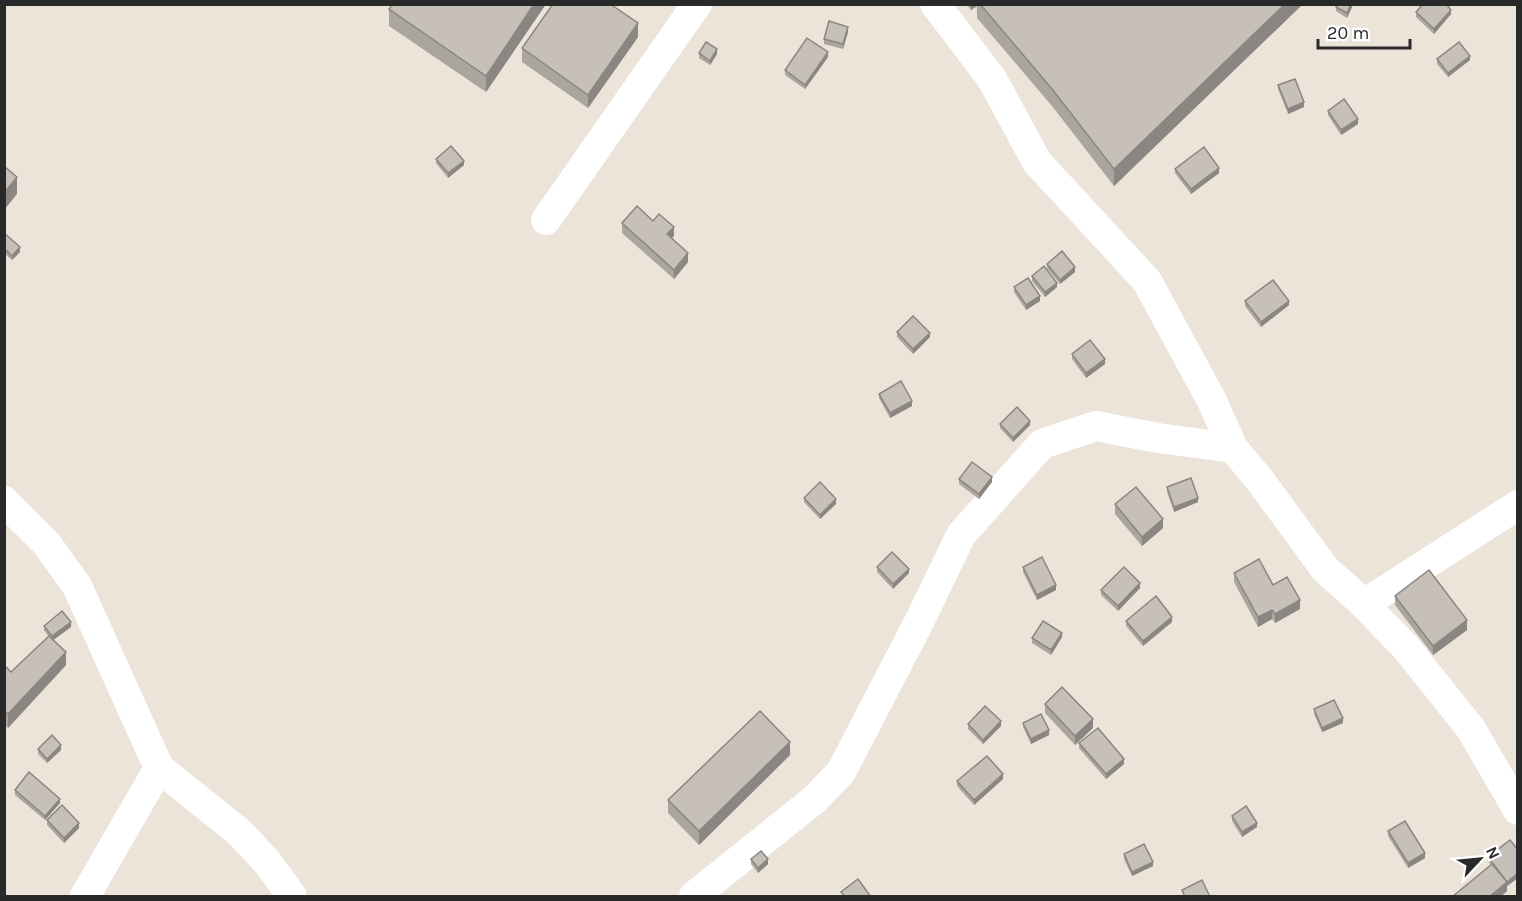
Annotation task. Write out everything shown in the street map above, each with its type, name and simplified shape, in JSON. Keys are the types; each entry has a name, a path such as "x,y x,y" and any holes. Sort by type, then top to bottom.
{"street":[{"path":"546,220 697,4"},
{"path":"935,4 992,79 1037,162 1147,281 1212,401 1233,448 1325,568 1407,649 1471,729 1518,810"},
{"path":"694,897 815,799 841,772 919,622 961,535 1042,444 1096,426 1158,438 1233,448"},
{"path":"4,501 47,544 77,586 159,768 239,832 268,863 292,897"},
{"path":"1364,604 1518,505"},
{"path":"85,897 159,768"}],"building":[{"path":"393,4 534,4 486,76 389,9"},
{"path":"553,4 610,4 638,23 588,95 522,48"},
{"path":"980,4 1285,4 1114,169 1052,89"},
{"path":"1337,4 1351,4 1347,13 1336,7"},
{"path":"1423,4 1446,4 1451,10 1434,29 1416,12"},
{"path":"829,21 848,27 843,44 824,39"},
{"path":"807,38 828,52 805,85 785,70"},
{"path":"706,42 717,49 710,61 699,53"},
{"path":"1459,42 1470,56 1448,73 1437,59"},
{"path":"1295,79 1304,102 1288,109 1278,85"},
{"path":"1344,99 1358,119 1341,130 1328,111"},
{"path":"451,146 464,161 448,173 436,159"},
{"path":"1204,147 1219,168 1191,189 1175,169"},
{"path":"4,166 17,177 4,193"},
{"path":"637,206 653,221 659,214 674,227 667,234 688,253 674,270 622,223"},
{"path":"4,233 20,247 12,256 4,248"},
{"path":"1062,251 1075,267 1060,280 1047,264"},
{"path":"1044,266 1057,283 1045,292 1032,276"},
{"path":"1028,278 1040,296 1026,305 1014,287"},
{"path":"1273,280 1289,301 1261,322 1245,301"},
{"path":"913,316 930,333 913,349 897,332"},
{"path":"1090,340 1105,359 1086,373 1072,354"},
{"path":"901,381 912,401 890,413 879,394"},
{"path":"1017,407 1030,421 1013,438 1000,424"},
{"path":"972,462 992,477 979,494 959,479"},
{"path":"1191,478 1198,498 1174,507 1167,487"},
{"path":"820,482 836,499 820,515 804,498"},
{"path":"1136,487 1163,519 1142,537 1115,504"},
{"path":"892,552 909,569 893,584 877,567"},
{"path":"1042,557 1056,585 1037,595 1023,567"},
{"path":"1259,559 1273,585 1287,577 1300,600 1275,614 1272,610 1258,617 1234,573"},
{"path":"1124,567 1140,583 1118,606 1101,590"},
{"path":"1429,570 1467,620 1433,646 1395,596"},
{"path":"1156,596 1172,617 1143,641 1126,621"},
{"path":"62,611 71,622 52,636 44,626"},
{"path":"1043,621 1062,633 1051,650 1032,638"},
{"path":"49,636 66,652 8,714 4,711 4,665 11,672"},
{"path":"1062,687 1093,719 1075,736 1045,704"},
{"path":"1334,700 1343,718 1322,728 1314,709"},
{"path":"985,706 1001,721 983,740 968,724"},
{"path":"760,711 790,742 699,831 668,800"},
{"path":"1041,714 1049,730 1031,739 1023,723"},
{"path":"1098,728 1124,759 1106,774 1079,743"},
{"path":"52,735 61,745 47,759 38,749"},
{"path":"987,756 1003,774 974,800 957,781"},
{"path":"29,772 60,799 45,816 15,790"},
{"path":"62,805 79,823 64,838 47,820"},
{"path":"1246,806 1257,823 1242,832 1232,816"},
{"path":"1405,821 1425,853 1408,863 1388,831"},
{"path":"1510,840 1518,850 1518,873 1507,882 1488,857"},
{"path":"1144,844 1153,862 1132,872 1124,854"},
{"path":"761,851 768,859 758,868 751,859"},
{"path":"1492,864 1507,882 1489,897 1452,897"},
{"path":"858,879 871,897 845,897 841,892"},
{"path":"1202,880 1210,897 1185,897 1182,890"}]}
